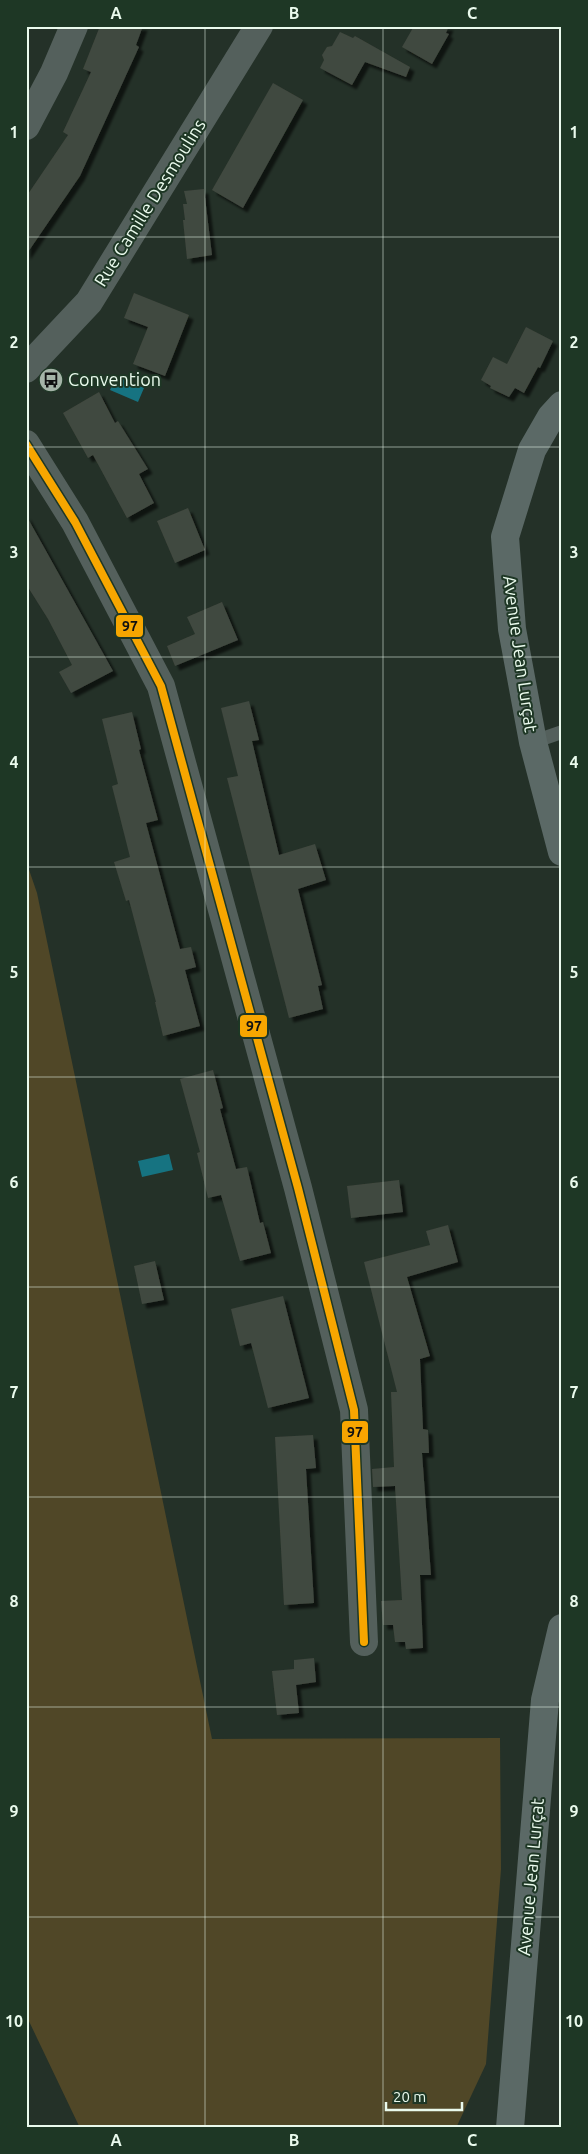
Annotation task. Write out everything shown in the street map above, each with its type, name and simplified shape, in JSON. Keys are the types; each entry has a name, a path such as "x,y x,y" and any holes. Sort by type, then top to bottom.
{"main road":[{"name":"Avenue Jean Lurçat","path":"562,405 551,417 532,450 505,537 512,629 532,742 562,852"},
{"name":"Avenue Jean Lurçat","path":"510,2128 545,1700 562,1628"}],"street":[{"path":"26,126 54,73 74,26"},
{"name":"Rue Camille Desmoulins","path":"26,369 89,302 259,26"},
{"path":"26,444 75,522 161,686 298,1188 354,1410 364,1642"}],"lane":[{"path":"532,742 562,732"}],"shaded area":[{"path":"26,861 37,893 212,1739 500,1738 501,1869 486,2064 456,2128 80,2128 26,2015"}],"water":[{"path":"116,376 144,388 138,402 110,390"},
{"path":"169,1154 173,1170 142,1177 138,1161"}],"building":[{"path":"100,26 143,26 136,45 139,47 80,176 26,255 26,197 68,135 63,132 91,72 83,69"},
{"path":"414,26 449,26 446,33 449,34 432,64 402,47"},
{"path":"340,32 353,38 355,36 410,67 406,77 365,62 352,85 320,68 324,60 322,55 327,47 332,46"},
{"path":"273,83 303,100 243,208 212,190"},
{"path":"204,189 212,255 187,259 183,204 187,204 184,191"},
{"path":"134,293 189,315 165,376 133,364 148,327 124,318"},
{"path":"526,327 553,341 540,368 538,367 524,393 515,388 509,397 490,388 491,386 481,380 493,357 507,364"},
{"path":"99,392 115,423 118,421 148,469 139,474 154,503 127,518 93,455 88,458 63,413"},
{"path":"188,508 205,550 175,563 157,521"},
{"path":"26,515 113,671 71,693 59,672 72,665 48,619 26,584"},
{"path":"222,602 238,640 175,666 167,646 195,634 187,617"},
{"path":"249,701 259,740 252,741 279,855 315,844 326,880 298,889 322,985 318,986 323,1009 289,1018 227,778 238,776 221,708"},
{"path":"132,712 141,749 139,750 158,820 146,823 180,949 191,947 196,967 185,970 200,1026 163,1036 129,900 126,901 114,862 130,857 112,786 118,784 102,719"},
{"path":"213,1070 223,1108 220,1109 236,1169 247,1167 260,1223 263,1222 271,1253 240,1261 221,1195 208,1198 197,1153 200,1152 180,1079"},
{"path":"399,1180 403,1212 351,1218 347,1186"},
{"path":"448,1225 458,1262 407,1277 430,1356 420,1359 423,1429 428,1430 429,1453 422,1453 431,1575 420,1575 423,1648 406,1649 405,1642 395,1642 393,1625 383,1625 381,1601 402,1600 395,1486 373,1487 372,1469 394,1467 391,1392 397,1392 364,1262 430,1245 426,1231"},
{"path":"155,1261 164,1300 142,1304 134,1266"},
{"path":"283,1296 309,1398 268,1408 251,1343 240,1346 231,1309"},
{"path":"313,1435 316,1468 306,1469 314,1603 284,1605 275,1437"},
{"path":"314,1658 316,1682 296,1685 299,1713 277,1715 272,1671 294,1669 294,1660"}],"transit line":[{"name":"97","path":"26,444 75,522 161,686 298,1188 354,1410 364,1642"}],"place":[{"name":"Convention","path":"51,380"}]}
